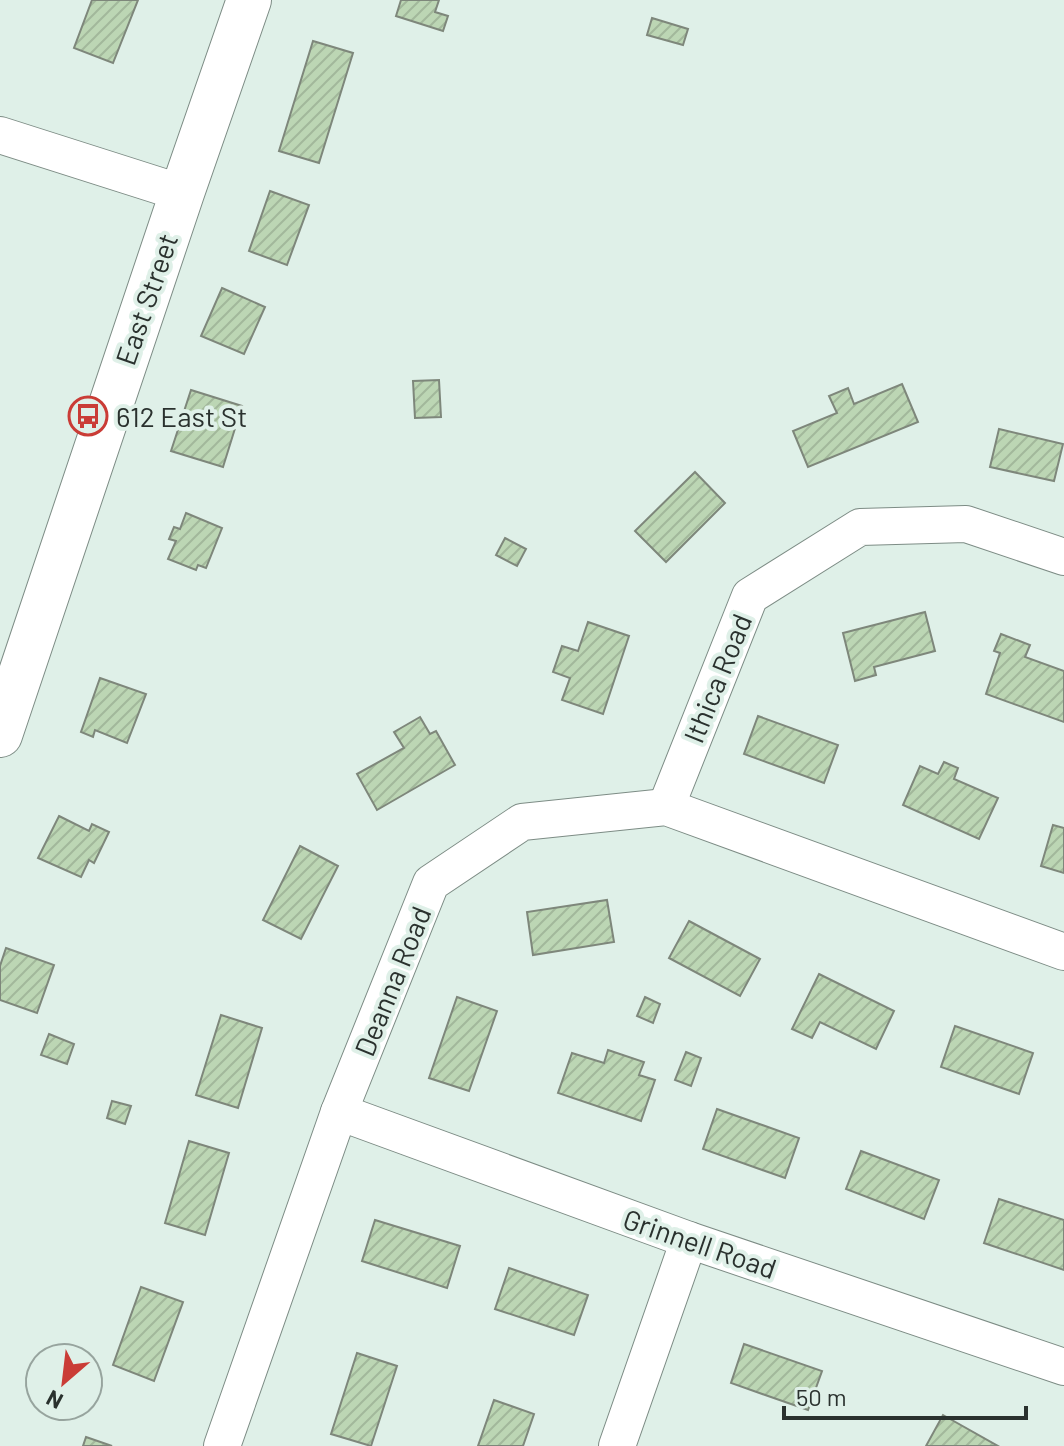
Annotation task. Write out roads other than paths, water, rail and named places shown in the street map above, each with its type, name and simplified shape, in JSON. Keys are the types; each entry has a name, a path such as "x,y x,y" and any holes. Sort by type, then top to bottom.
{"street":[{"name":"East Street","path":"0,735 249,0"},
{"path":"0,135 182,193"},
{"name":"Ithica Road","path":"666,807 750,596 860,527 966,524 1064,557"},
{"name":"Deanna Road","path":"222,1446 339,1112 431,883 522,822 666,807 1064,952"},
{"name":"Grinnell Road","path":"339,1112 689,1240 1064,1367"},
{"path":"617,1446 689,1240"}],"place":[{"name":"612 East St","path":"88,416"}]}
